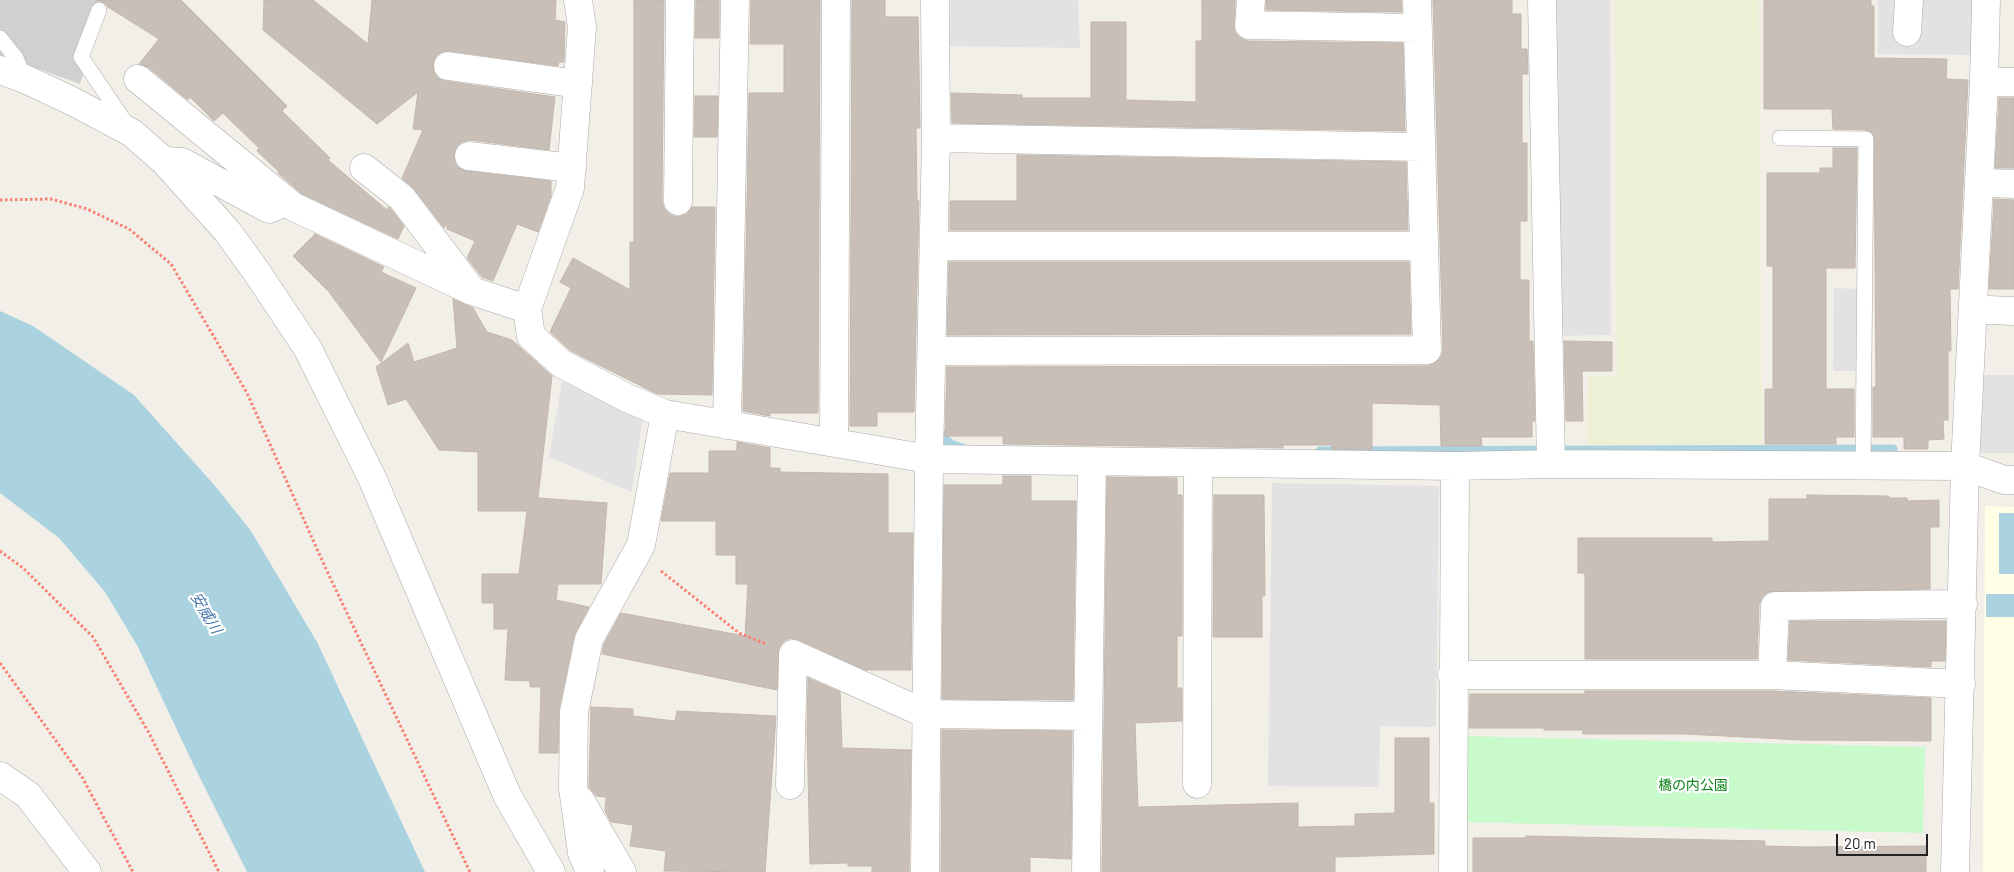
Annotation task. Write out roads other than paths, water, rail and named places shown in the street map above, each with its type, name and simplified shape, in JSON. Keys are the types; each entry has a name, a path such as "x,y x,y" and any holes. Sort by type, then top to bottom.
{"street":[{"path":"578,0 582,27 570,188 527,308 531,336 562,364 627,398 665,414 929,459 1455,466 1551,464 1966,466 2004,480 2014,480"},
{"path":"678,201 680,0"},
{"path":"727,424 735,0"},
{"path":"834,442 836,0"},
{"path":"925,872 929,459 936,138 935,0"},
{"path":"1250,0 1249,25 1418,28"},
{"path":"932,351 1427,350 1417,0"},
{"path":"1542,0 1551,464"},
{"path":"1907,32 1910,0"},
{"path":"1955,872 1966,466 1984,82 1986,0"},
{"path":"448,66 578,84"},
{"path":"12,74 132,133 164,161 227,231 256,271 308,349 372,478 506,795 551,872"},
{"path":"138,79 294,207 472,291 527,308"},
{"path":"1984,82 2014,82"},
{"path":"936,138 1421,147"},
{"path":"470,156 572,168"},
{"path":"164,161 182,162 269,209 287,202"},
{"path":"364,168 402,198 472,291"},
{"path":"934,246 1424,246"},
{"path":"590,872 582,853 573,788 574,712 589,639 641,545 665,414"},
{"path":"1086,872 1092,462"},
{"path":"1197,784 1198,464"},
{"path":"1452,872 1455,466"},
{"path":"1772,675 1775,606 1963,604"},
{"path":"790,785 793,654 926,714 1088,716"},
{"path":"1452,675 1772,675 1961,684"},
{"path":"0,776 28,796 87,872"},
{"path":"573,788 622,872"}],"lane":[{"path":"99,10 81,57 132,133"},
{"path":"0,38 16,58 12,74"},
{"path":"1780,138 1866,139 1863,466"}],"water":[{"name":"安威川","path":"0,311 33,326 134,395 216,487 251,531 317,642 425,872 247,872 138,647 105,592 59,538 0,493"},
{"path":"1999,513 2014,513 2014,574 1999,574"},
{"path":"1986,594 2014,594 2014,617 1986,617"}],"waterway":[{"path":"938,429 950,444 965,449"},
{"path":"1320,451 1893,449"}],"park label":[{"name":"橋の内公園","path":"1693,785"}]}
